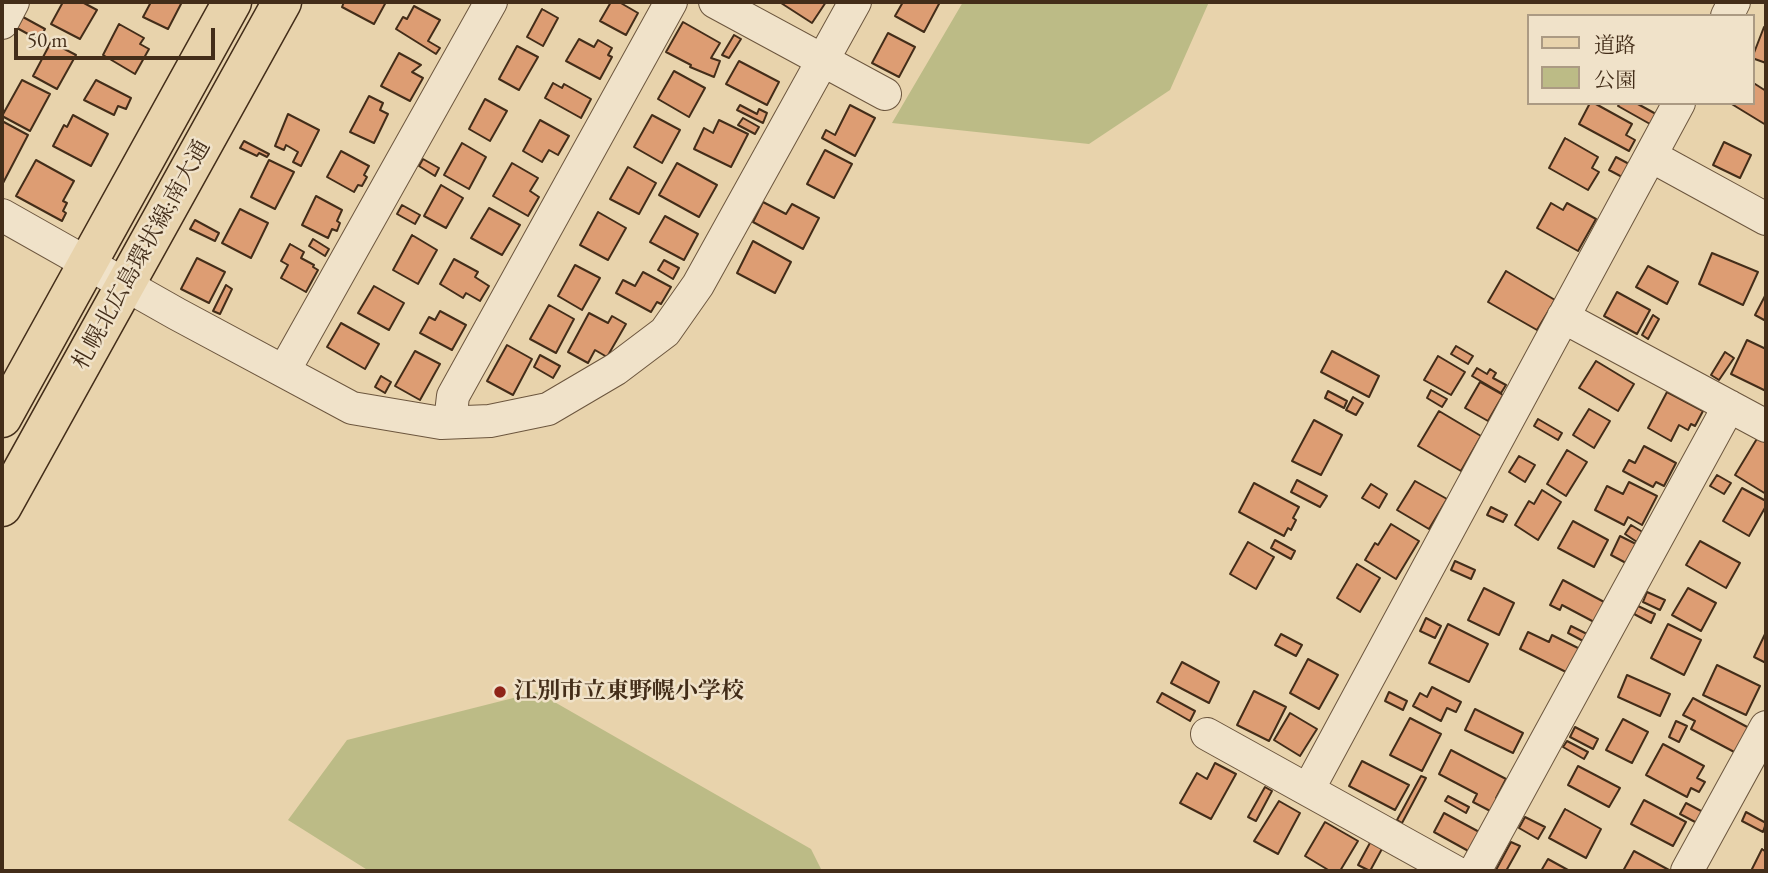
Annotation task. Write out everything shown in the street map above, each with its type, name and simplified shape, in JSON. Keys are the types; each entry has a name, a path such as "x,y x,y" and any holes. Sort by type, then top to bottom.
{"main road":[{"name":"札幌北広島環状線;南大通","path":"2,418 232,2"},
{"name":"札幌北広島環状線;南大通","path":"2,507 282,2"}],"street":[{"path":"2,23 13,2"},
{"path":"284,372 491,2"},
{"path":"450,422 453,396 671,2"},
{"path":"715,2 885,94"},
{"path":"2,215 352,408 441,423 490,421 548,409 615,369 665,332 698,285 855,2"},
{"path":"1308,790 1678,105"},
{"path":"1651,156 1766,219"},
{"path":"1563,317 1766,426"},
{"path":"1475,871 1729,406"},
{"path":"1687,871 1766,727"},
{"path":"1207,734 1454,871"}],"green space":[{"path":"963,2 1209,2 1170,90 1089,144 892,123"},
{"path":"537,692 811,849 822,871 369,871 288,820 347,740"}],"building":[{"path":"63,2 82,2 97,10 80,39 51,24"},
{"path":"151,2 182,2 168,29 143,17"},
{"path":"344,2 386,2 374,24 342,7"},
{"path":"611,2 619,2 638,13 626,35 600,21"},
{"path":"826,2 812,23 781,3"},
{"path":"903,2 940,2 924,32 895,16"},
{"path":"414,6 440,20 428,41 440,48 436,54 396,29 403,17 407,19"},
{"path":"542,9 558,18 543,46 527,37"},
{"path":"23,17 45,29 39,40 17,28"},
{"path":"683,22 720,43 711,58 720,61 714,77 690,67 691,65 666,52"},
{"path":"119,24 144,38 140,44 149,49 135,74 103,55"},
{"path":"1764,27 1766,63 1754,59"},
{"path":"888,33 915,47 899,77 872,63"},
{"path":"734,35 741,39 729,58 722,55"},
{"path":"579,39 594,47 598,40 612,48 608,55 612,57 600,79 566,61"},
{"path":"51,42 76,55 57,89 33,76"},
{"path":"517,46 538,57 519,90 499,79"},
{"path":"399,53 421,65 412,72 423,78 410,101 381,86"},
{"path":"739,61 779,82 767,105 726,84"},
{"path":"674,71 705,88 689,117 658,99"},
{"path":"22,80 50,94 30,131 2,116"},
{"path":"96,80 131,98 126,109 118,106 114,115 84,100"},
{"path":"553,83 562,88 564,84 591,99 581,118 545,98"},
{"path":"1754,83 1766,91 1766,125 1733,105 1754,105"},
{"path":"369,96 383,103 380,110 388,114 374,143 350,132"},
{"path":"485,99 507,111 490,141 469,129"},
{"path":"740,105 757,114 759,109 767,113 763,123 737,110"},
{"path":"850,105 875,118 855,156 822,138 826,130 835,135"},
{"path":"1589,105 1598,105 1632,124 1626,135 1635,140 1629,151 1579,124"},
{"path":"1640,105 1656,114 1650,124 1618,106"},
{"path":"288,114 319,130 301,166 293,162 298,152 286,145 284,150 275,146"},
{"path":"73,115 108,134 91,166 53,146 64,125 67,127"},
{"path":"652,115 680,130 662,163 634,147"},
{"path":"743,118 759,127 755,134 738,125"},
{"path":"540,120 569,136 558,155 549,150 542,162 523,151"},
{"path":"719,120 748,134 731,167 694,149 704,128 713,133"},
{"path":"2,121 28,135 2,185"},
{"path":"1565,138 1598,157 1592,168 1599,172 1588,190 1549,168"},
{"path":"244,141 269,154 267,157 259,153 257,156 240,148"},
{"path":"1724,142 1751,155 1740,178 1713,165"},
{"path":"462,143 486,157 469,189 444,175"},
{"path":"825,150 852,164 834,198 807,184"},
{"path":"341,151 369,166 362,186 358,185 354,192 327,177"},
{"path":"1616,157 1631,165 1624,178 1609,170"},
{"path":"423,159 439,168 435,176 419,166"},
{"path":"36,160 74,181 63,201 67,203 62,221 16,196"},
{"path":"269,160 294,172 275,209 251,197"},
{"path":"512,163 538,178 530,191 539,197 528,216 493,196"},
{"path":"677,163 717,185 699,217 659,195"},
{"path":"628,167 656,183 639,214 610,199"},
{"path":"441,185 463,198 446,228 424,216"},
{"path":"316,196 342,210 337,221 340,223 337,231 332,229 328,238 302,225"},
{"path":"763,202 786,214 792,204 819,218 803,249 753,222"},
{"path":"1551,203 1563,210 1567,203 1596,219 1578,251 1537,228"},
{"path":"402,205 420,215 415,224 397,214"},
{"path":"489,208 520,225 502,255 471,238"},
{"path":"240,209 268,223 251,258 222,243"},
{"path":"598,212 626,228 608,260 580,245"},
{"path":"665,216 698,234 684,260 650,242"},
{"path":"195,220 219,233 215,241 190,229"},
{"path":"412,235 437,250 418,284 393,270"},
{"path":"313,239 329,249 325,256 309,246"},
{"path":"753,241 791,262 775,293 737,273"},
{"path":"290,244 304,252 301,258 318,270 306,292 281,278 288,265 281,261"},
{"path":"1712,253 1758,272 1743,305 1699,284"},
{"path":"197,258 225,272 209,303 181,289"},
{"path":"454,259 478,272 475,277 489,286 480,301 466,293 463,298 440,284"},
{"path":"664,260 679,268 673,279 658,270"},
{"path":"575,265 600,278 582,310 558,296"},
{"path":"1648,266 1678,282 1667,304 1636,287"},
{"path":"1506,271 1555,300 1537,330 1488,302"},
{"path":"643,272 671,287 661,304 657,302 651,312 616,293 623,280 635,286"},
{"path":"226,285 232,289 220,314 213,311"},
{"path":"374,286 404,303 389,330 358,313"},
{"path":"1617,292 1650,310 1637,334 1604,316"},
{"path":"1766,294 1766,321 1755,315"},
{"path":"549,305 574,319 556,353 530,339"},
{"path":"440,311 466,325 452,350 420,333 429,317 435,320"},
{"path":"589,313 608,323 612,316 626,324 607,357 595,350 588,363 568,352"},
{"path":"1653,315 1659,319 1648,339 1642,335"},
{"path":"341,323 379,344 365,369 327,347"},
{"path":"1747,340 1766,349 1766,391 1731,374"},
{"path":"507,345 532,359 513,395 487,381"},
{"path":"1456,346 1473,356 1468,364 1451,354"},
{"path":"415,351 440,364 420,400 395,386"},
{"path":"1332,351 1379,376 1369,397 1321,372"},
{"path":"1725,352 1734,358 1719,380 1711,375"},
{"path":"540,355 560,366 553,378 534,367"},
{"path":"1438,356 1465,372 1451,395 1424,380"},
{"path":"1596,361 1634,384 1618,411 1579,388"},
{"path":"1477,368 1487,374 1490,369 1496,373 1493,378 1506,385 1501,393 1472,376"},
{"path":"381,376 391,382 385,393 375,387"},
{"path":"1480,382 1503,395 1488,421 1465,408"},
{"path":"1431,390 1447,399 1442,407 1427,398"},
{"path":"1328,391 1347,401 1344,408 1325,398"},
{"path":"1667,392 1703,411 1695,426 1691,424 1688,430 1679,425 1671,441 1648,428"},
{"path":"1353,397 1363,403 1356,415 1346,410"},
{"path":"1589,409 1610,421 1594,448 1573,435"},
{"path":"1439,411 1481,436 1461,471 1418,446"},
{"path":"1538,419 1562,433 1558,440 1534,426"},
{"path":"1314,420 1342,435 1321,475 1292,461"},
{"path":"1758,437 1766,441 1766,494 1735,475"},
{"path":"1644,446 1676,463 1664,486 1656,482 1653,487 1623,471 1629,460 1635,463"},
{"path":"1567,450 1587,462 1566,496 1547,484"},
{"path":"1519,456 1535,465 1525,482 1509,472"},
{"path":"1717,475 1731,483 1724,494 1710,486"},
{"path":"1297,480 1327,496 1320,507 1291,492"},
{"path":"1415,481 1447,499 1429,529 1397,510"},
{"path":"1629,482 1657,496 1642,525 1628,517 1624,525 1595,510 1607,486 1623,494"},
{"path":"1254,483 1299,507 1291,530 1288,528 1284,536 1239,512"},
{"path":"1371,484 1387,494 1379,508 1362,498"},
{"path":"1742,488 1766,501 1766,506 1749,536 1723,521"},
{"path":"1542,490 1561,502 1538,540 1515,525 1529,501 1534,504"},
{"path":"1491,507 1507,515 1503,522 1487,515"},
{"path":"1573,521 1608,540 1594,567 1558,548"},
{"path":"1391,524 1419,541 1396,579 1365,560"},
{"path":"1631,525 1646,534 1640,544 1625,534"},
{"path":"1620,536 1636,544 1626,563 1611,555"},
{"path":"1275,540 1295,551 1291,559 1271,548"},
{"path":"1700,541 1740,563 1726,588 1686,565"},
{"path":"1248,542 1274,557 1256,589 1230,574"},
{"path":"1455,561 1475,570 1471,579 1451,570"},
{"path":"1357,564 1380,578 1360,612 1337,598"},
{"path":"1563,580 1606,603 1596,623 1562,605 1560,610 1550,605"},
{"path":"1484,588 1514,603 1499,635 1468,620"},
{"path":"1688,588 1716,603 1701,631 1672,615"},
{"path":"1647,592 1665,600 1660,610 1643,602"},
{"path":"1638,606 1655,614 1651,623 1634,614"},
{"path":"1426,618 1441,626 1435,638 1420,631"},
{"path":"1448,624 1488,644 1469,682 1429,663"},
{"path":"1668,624 1701,640 1684,675 1651,658"},
{"path":"1571,626 1589,635 1585,642 1568,633"},
{"path":"1528,632 1549,642 1552,635 1582,650 1570,674 1520,649"},
{"path":"1766,632 1766,663 1754,657"},
{"path":"1281,634 1302,645 1296,656 1275,645"},
{"path":"1308,659 1338,675 1319,709 1290,693"},
{"path":"1182,662 1219,682 1209,703 1171,683"},
{"path":"1717,665 1760,686 1746,715 1703,695"},
{"path":"1627,675 1670,694 1660,716 1618,697"},
{"path":"1432,687 1461,702 1456,712 1447,708 1441,721 1413,706 1420,693 1427,697"},
{"path":"1254,691 1286,707 1269,741 1237,725"},
{"path":"1389,692 1407,701 1403,710 1385,701"},
{"path":"1162,693 1195,711 1190,721 1157,702"},
{"path":"1693,698 1751,729 1738,754 1691,729 1695,721 1683,715"},
{"path":"1475,709 1523,733 1513,753 1465,730"},
{"path":"1290,713 1317,729 1300,756 1274,740"},
{"path":"1410,718 1441,734 1422,771 1390,755"},
{"path":"1623,719 1648,732 1632,763 1606,750"},
{"path":"1676,721 1687,726 1679,742 1669,737"},
{"path":"1575,727 1598,739 1593,749 1570,737"},
{"path":"1567,741 1588,752 1584,759 1563,747"},
{"path":"1663,744 1704,766 1697,778 1705,782 1699,792 1691,788 1687,797 1646,775"},
{"path":"1451,750 1506,779 1496,798 1503,801 1496,814 1473,802 1477,794 1439,774"},
{"path":"1362,761 1409,785 1395,810 1349,786"},
{"path":"1215,763 1236,774 1211,819 1180,803 1197,773 1207,779"},
{"path":"1578,766 1620,788 1609,807 1568,785"},
{"path":"1421,776 1426,778 1402,823 1397,820"},
{"path":"1265,787 1272,791 1256,821 1248,817"},
{"path":"1448,796 1469,807 1466,813 1445,801"},
{"path":"1644,800 1686,822 1673,846 1631,824"},
{"path":"1279,801 1300,813 1278,854 1254,841"},
{"path":"1686,803 1703,812 1697,823 1680,814"},
{"path":"1565,809 1601,829 1586,858 1549,838"},
{"path":"1746,812 1766,823 1763,832 1742,821"},
{"path":"1444,813 1483,834 1472,853 1434,832"},
{"path":"1525,817 1545,827 1538,839 1519,828"},
{"path":"1325,822 1358,841 1340,871 1330,871 1305,856"},
{"path":"1371,841 1383,847 1370,871 1358,865"},
{"path":"1511,842 1520,846 1506,871 1498,871 1496,870"},
{"path":"1762,849 1766,852 1766,871 1751,871"},
{"path":"1634,851 1669,870 1669,871 1623,871"},
{"path":"1548,859 1568,870 1541,871"}],"place":[{"name":"江別市立東野幌小学校","path":"500,692"}]}
